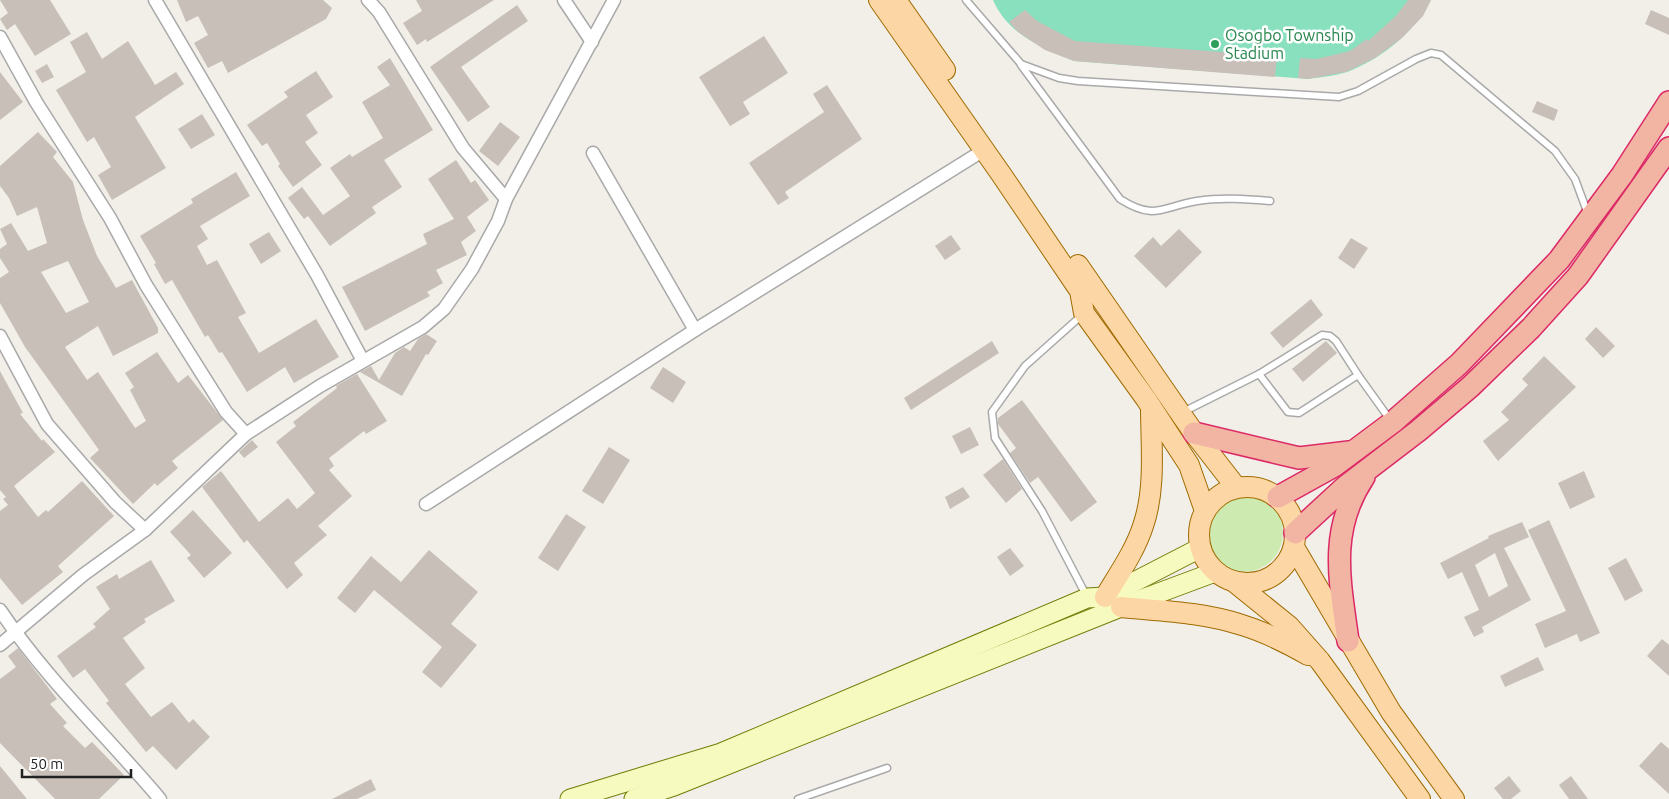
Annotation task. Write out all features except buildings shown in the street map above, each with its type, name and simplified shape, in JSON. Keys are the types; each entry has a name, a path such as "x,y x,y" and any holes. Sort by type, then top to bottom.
{"highway":[{"path":"1278,497 1334,466 1393,422 1459,364 1559,260 1590,220 1669,102"},
{"path":"1295,540 1346,486 1418,432 1470,387 1531,328 1578,276 1669,148"},
{"path":"1194,433 1299,458 1352,452"},
{"path":"1348,641 1338,568 1339,550 1345,516 1359,484 1371,467"}],"main road":[{"path":"879,0 1080,291 1084,313 1151,407 1189,465 1205,511"},
{"path":"896,0 1182,412 1194,433 1236,487"},
{"path":"1104,601 1144,526 1150,485 1151,407"},
{"path":"1420,799 1320,661 1289,626 1206,561 1200,548 1200,523 1205,511 1213,500 1224,492 1236,487 1258,487 1278,497 1287,508 1293,520 1295,540 1348,641 1391,712 1454,799"},
{"path":"570,799 721,752 1104,601 1224,577 1248,584 1264,580 1277,573 1288,561 1295,540"},
{"path":"634,799 674,786 1104,601 1200,548"},
{"path":"1104,601 1241,624 1280,640 1320,661"}],"street":[{"path":"155,0 317,274 363,361"},
{"path":"368,0 379,12 463,148 506,199"},
{"path":"564,0 592,42"},
{"path":"0,645 83,575 145,530 246,434 320,386 423,326 444,309 472,269 498,221 506,199 614,0"},
{"path":"0,37 36,102 110,218 146,285 226,412 246,434"},
{"path":"426,504 695,330 984,150"},
{"path":"593,153 695,330"},
{"path":"0,336 47,424 115,502 145,530"},
{"path":"0,610 15,633 99,734 160,799"}],"lane":[{"path":"966,0 1021,64 1120,199 1136,209 1160,212 1196,202 1239,198 1270,201"},
{"path":"1021,64 1058,78 1078,81 1329,98 1358,91 1431,53 1441,55 1555,151 1575,179 1590,220"},
{"path":"1084,313 1025,366 992,412 995,438 1042,511 1104,601"},
{"path":"1182,412 1259,374 1322,335 1330,336 1336,341 1358,375 1393,422"},
{"path":"1259,374 1288,412 1294,414 1358,375"},
{"path":"798,799 887,768"}],"green space":[{"name":"Osogbo Township Stadium","path":"993,0 1431,0 1406,34 1372,60 1347,72 1308,79 1074,61 1038,45 1016,31 999,12"},
{"path":"1244,494 1259,497 1272,505 1280,518 1283,533 1280,548 1272,561 1259,569 1244,572 1229,569 1216,561 1208,548 1205,533 1208,518 1216,505 1229,497"}],"place":[{"name":"Osogbo Township Stadium","path":"1215,44"}]}
